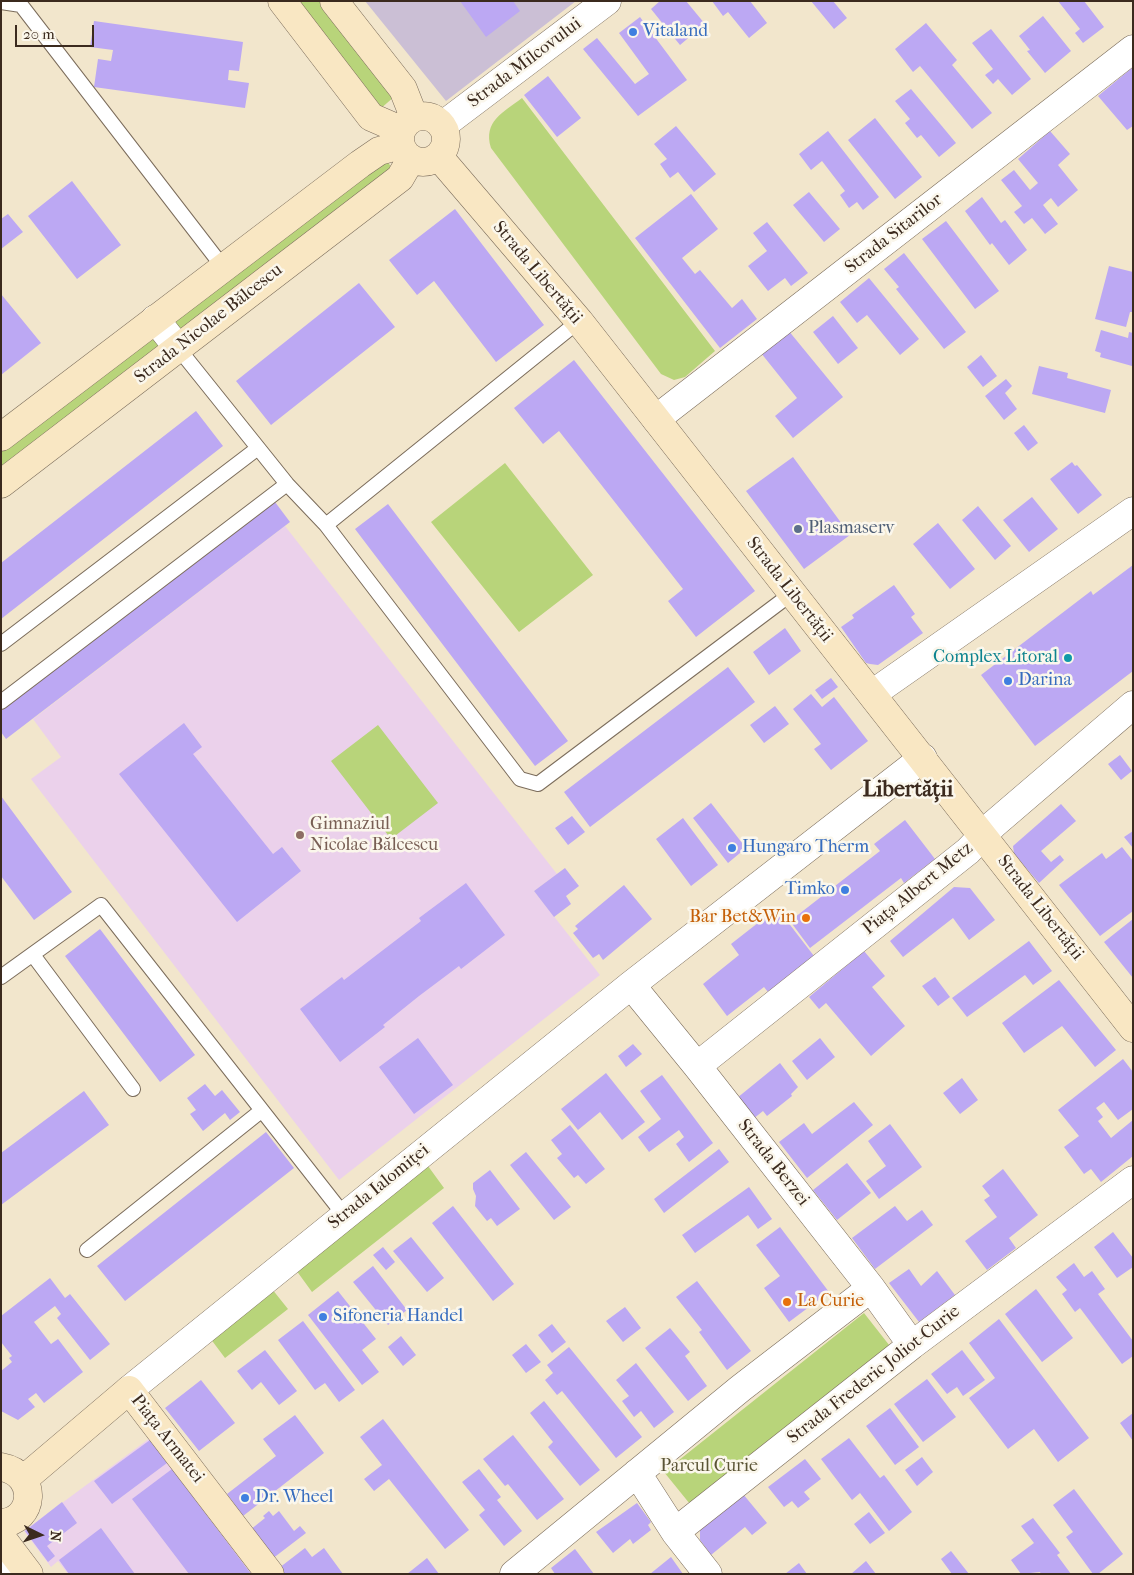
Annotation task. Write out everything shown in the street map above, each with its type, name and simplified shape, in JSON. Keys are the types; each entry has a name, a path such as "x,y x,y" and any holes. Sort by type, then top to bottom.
{"main road":[{"path":"282,1 371,117 407,138 425,162 439,157 447,142 443,125 430,116 407,138"},
{"path":"334,1 403,89 407,138"},
{"name":"Strada Nicolae Bălcescu","path":"1,437 223,267 379,151 407,138"},
{"name":"Strada Nicolae Bălcescu","path":"1,484 400,178 407,138"},
{"name":"Strada Libertății","path":"439,157 579,321 791,594 983,834 1133,1028"},
{"name":"Piața Armatei","path":"10,1468 129,1390 270,1574"},
{"path":"1,1523 17,1518 26,1507 28,1492 10,1468"},
{"path":"1,1537 16,1568"}],"street":[{"name":"Strada Milcovului","path":"443,125 607,1"},
{"name":"Strada Sitarilor","path":"656,419 1133,49"},
{"path":"155,319 178,348"},
{"path":"872,694 1133,511"},
{"name":"Piața Albert Metz","path":"696,1066 968,851 983,834 1133,705"},
{"path":"630,985 923,758"},
{"name":"Strada Berzei","path":"630,985 871,1288 912,1345"},
{"name":"Strada Ialomiței","path":"129,1390 630,985"},
{"name":"Strada Frederic Joliot-Curie","path":"675,1532 912,1345 1133,1180"},
{"path":"514,1574 741,1388 871,1288"},
{"path":"637,1473 675,1532 708,1574"}],"lane":[{"path":"1,2 21,5 223,267"},
{"path":"326,525 579,321"},
{"path":"178,348 287,484 326,525 520,779 538,784 791,594"},
{"path":"1,644 258,448"},
{"path":"1,702 287,484"},
{"path":"1,977 101,905 344,1215"},
{"path":"32,955 133,1089"},
{"path":"87,1250 261,1111"}],"shaded area":[{"path":"365,1 576,1 446,101"},
{"name":"Gimnaziul Nicolae Bălcescu","path":"285,526 557,874 534,891 600,975 339,1180 31,779 61,757 33,719"},
{"path":"150,1438 253,1574 68,1574 58,1561 51,1567 24,1531"}],"green space":[{"path":"282,1 334,1 403,89 371,117"},
{"path":"522,98 715,351 685,377 674,380 661,374 491,148 489,139 492,124 496,118"},
{"path":"379,151 400,178 1,484 1,437"},
{"path":"505,463 593,575 519,632 431,522"},
{"path":"378,725 438,803 391,839 331,761"},
{"path":"428,1166 444,1188 312,1292 296,1270"},
{"path":"272,1289 288,1309 225,1358 210,1338"},
{"name":"Parcul Curie","path":"864,1313 893,1350 694,1509 664,1472"}],"building":[{"path":"460,1 513,1 520,11 486,37"},
{"path":"660,1 686,1 705,24 680,45 651,9"},
{"path":"712,1 750,1 767,23 749,38 728,12 723,16"},
{"path":"811,1 833,1 847,18 834,29"},
{"path":"1058,1 1084,1 1104,27 1083,43 1075,33 1080,29"},
{"path":"1043,16 1071,51 1045,73 1027,51 1030,50 1019,36"},
{"path":"640,17 687,80 638,116 583,49 597,38 635,84 649,74 619,33"},
{"path":"94,21 243,42 239,71 229,70 228,80 249,83 245,108 94,87 98,59 111,61 113,50 90,47"},
{"path":"926,23 957,60 952,65 992,113 972,129 920,66 913,72 895,49"},
{"path":"991,29 1031,79 1012,95 998,79 993,84 985,75 993,69 972,43"},
{"path":"1133,67 1133,126 1127,130 1098,96"},
{"path":"548,76 581,118 557,137 524,95"},
{"path":"911,89 956,143 939,157 921,135 917,138 905,123 910,119 895,101"},
{"path":"875,118 922,177 895,199 848,140"},
{"path":"676,126 716,174 694,192 678,172 670,178 660,164 667,159 654,144"},
{"path":"828,131 879,197 863,210 857,202 849,208 840,195 845,191 822,161 811,170 799,154"},
{"path":"1050,131 1070,154 1058,165 1078,190 1058,207 1051,198 1043,205 1058,224 1045,234 1032,218 1024,224 1014,212 1022,206 1001,180 1014,170 1030,190 1038,183 1018,159"},
{"path":"72,181 121,245 77,279 28,216"},
{"path":"809,192 840,229 824,242 793,205"},
{"path":"691,194 718,229 682,258 695,274 700,270 732,308 742,299 757,319 720,348 635,238"},
{"path":"982,197 1001,223 1005,220 1027,250 1009,265 992,243 990,245 965,211"},
{"path":"455,209 544,325 496,362 434,281 417,295 389,260"},
{"path":"8,214 23,232 1,249 1,219"},
{"path":"946,221 999,291 975,309 922,239"},
{"path":"767,222 808,273 791,286 785,278 768,291 748,266 767,251 753,233"},
{"path":"904,253 966,332 944,349 896,289 899,287 884,269"},
{"path":"1109,266 1133,272 1133,312 1130,312 1126,327 1095,319"},
{"path":"869,278 919,339 900,355 867,315 857,323 840,302"},
{"path":"359,283 395,327 271,425 236,381"},
{"path":"1,294 41,343 1,375"},
{"path":"833,316 858,348 838,364 813,332"},
{"path":"788,330 843,397 793,438 775,416 797,398 761,353"},
{"path":"1101,330 1128,338 1129,332 1133,333 1132,366 1100,357 1101,353 1095,351"},
{"path":"981,355 997,376 983,387 967,367"},
{"path":"574,360 755,591 696,637 668,601 683,589 559,431 543,444 514,408"},
{"path":"1039,366 1068,373 1067,378 1111,390 1105,413 1032,394"},
{"path":"1006,379 1012,386 1005,393 1017,409 1004,420 985,396"},
{"path":"196,411 223,446 1,619 1,563"},
{"path":"1024,425 1038,443 1028,451 1014,433"},
{"path":"793,457 850,535 804,569 746,491"},
{"path":"1072,462 1075,466 1077,465 1102,495 1078,514 1050,479"},
{"path":"1032,497 1058,529 1029,552 1003,520"},
{"path":"275,502 290,522 6,739 1,732 1,711"},
{"path":"388,504 568,741 535,766 355,529"},
{"path":"978,506 1011,546 995,560 962,520"},
{"path":"938,523 975,569 950,589 913,544"},
{"name":"Complex Litoral","path":"1133,565 1133,671 1035,746 981,675 1091,591 1093,595"},
{"path":"894,585 915,614 911,617 923,633 878,665 866,663 841,627 854,618 852,615"},
{"path":"785,628 801,651 769,675 753,652"},
{"path":"728,667 755,702 590,827 564,792"},
{"path":"831,678 838,687 822,699 815,690"},
{"path":"811,694 822,707 834,697 868,741 831,770 814,749 821,744 793,709"},
{"path":"775,706 789,724 764,743 750,725"},
{"path":"184,723 202,747 193,754 273,854 282,847 301,871 237,922 119,774"},
{"path":"1120,755 1132,771 1121,780 1108,764"},
{"path":"1,796 72,892 34,920 1,876"},
{"path":"711,803 746,848 728,863 693,818"},
{"path":"1061,804 1076,821 1041,851 1051,862 1060,855 1064,860 1039,883 1014,854 1013,846"},
{"path":"572,816 585,832 568,845 555,828"},
{"path":"683,818 718,865 691,886 656,839"},
{"path":"905,820 935,859 904,883 901,878 810,948 790,921 880,851 874,844"},
{"path":"1133,831 1133,848 1124,837"},
{"path":"1122,847 1133,861 1133,911 1100,936 1059,885 1102,853 1106,859"},
{"path":"565,868 579,886 566,896 571,904 554,917 534,891"},
{"path":"466,883 505,935 461,969 459,966 419,996 383,1025 385,1027 340,1062 300,1009 342,977 344,980 421,921 419,918"},
{"path":"624,885 652,919 603,960 599,954 593,958 573,933 578,929 575,926"},
{"path":"954,887 970,888 995,920 969,940 953,918 903,957 890,941"},
{"path":"777,908 814,956 768,992 764,987 727,1016 703,984 739,955 731,944"},
{"path":"1133,919 1133,978 1104,942"},
{"path":"100,929 195,1055 160,1082 65,956"},
{"path":"1029,941 1052,971 1033,985 1025,975 967,1017 952,998"},
{"path":"864,951 885,976 872,987 905,1026 871,1056 826,1003 819,1009 809,997"},
{"path":"935,977 950,997 938,1006 922,986"},
{"path":"1059,980 1116,1050 1095,1067 1062,1026 1024,1053 1002,1023"},
{"path":"418,1038 453,1085 414,1114 379,1067"},
{"path":"820,1038 835,1057 807,1080 792,1061"},
{"path":"633,1044 642,1054 626,1067 618,1056"},
{"path":"1123,1059 1133,1072 1133,1109 1118,1120 1104,1102 1096,1108 1103,1117 1098,1121 1111,1138 1133,1120 1133,1156 1101,1182 1091,1169 1084,1174 1064,1147 1079,1136 1058,1110"},
{"path":"780,1063 798,1087 791,1094 792,1096 767,1116 763,1111 753,1119 737,1098"},
{"path":"606,1073 645,1122 622,1140 600,1112 578,1130 561,1109"},
{"path":"662,1075 713,1143 689,1162 676,1144 684,1137 679,1130 649,1152 638,1137 661,1119 640,1091"},
{"path":"962,1078 978,1100 960,1114 943,1093"},
{"path":"205,1084 215,1096 222,1090 240,1112 230,1120 225,1113 203,1131 190,1114 196,1110 187,1098"},
{"path":"84,1091 109,1125 1,1205 1,1153"},
{"path":"854,1102 873,1125 807,1178 779,1142 804,1123 812,1134"},
{"path":"890,1124 922,1167 879,1199 866,1181 886,1166 868,1141"},
{"path":"570,1125 605,1169 586,1184 578,1175 574,1178 557,1158 562,1154 551,1140"},
{"path":"266,1132 294,1168 125,1301 97,1266"},
{"path":"719,1149 729,1162 664,1213 654,1199"},
{"path":"526,1152 571,1207 554,1220 510,1165"},
{"path":"847,1163 871,1193 837,1220 813,1190"},
{"path":"1003,1169 1038,1215 1009,1238 1016,1248 987,1270 965,1241 997,1217 984,1200 990,1196 982,1186"},
{"path":"490,1170 520,1209 497,1226 491,1218 487,1221 475,1206 476,1196 473,1183"},
{"path":"749,1187 772,1219 758,1229 748,1215 695,1253 682,1235"},
{"path":"453,1206 514,1284 493,1301 432,1223"},
{"path":"895,1206 907,1221 922,1210 933,1225 875,1269 852,1238"},
{"path":"780,1227 829,1292 789,1322 764,1288 780,1276 756,1245"},
{"path":"1113,1232 1133,1258 1133,1267 1117,1278 1094,1247"},
{"path":"411,1237 444,1278 427,1292 393,1251"},
{"path":"383,1247 395,1262 386,1270 373,1255"},
{"path":"1074,1263 1084,1277 1092,1271 1105,1289 1098,1294 1133,1341 1133,1356 1122,1364 1080,1308 1075,1312 1062,1294 1067,1290 1056,1277"},
{"path":"373,1266 407,1310 388,1325 353,1282"},
{"path":"909,1269 921,1286 937,1271 955,1295 919,1322 889,1283"},
{"path":"50,1278 65,1298 70,1294 110,1344 90,1360 57,1318 61,1314 55,1306 34,1322 51,1344 58,1339 83,1372 44,1403 36,1393 28,1399 35,1407 18,1420 1,1411 1,1371 12,1362 9,1358 12,1356 1,1342 1,1316"},
{"path":"697,1281 751,1351 727,1370 699,1332 702,1330 676,1297"},
{"path":"1036,1289 1073,1338 1042,1362 1005,1314"},
{"path":"338,1291 376,1339 362,1350 379,1372 362,1385 308,1315"},
{"path":"625,1307 641,1328 623,1342 606,1321"},
{"path":"999,1319 1089,1438 1058,1462 1034,1429 1008,1449 969,1398 995,1378 969,1343"},
{"path":"303,1321 355,1390 339,1402 325,1383 315,1390 278,1340"},
{"path":"552,1324 566,1342 552,1353 538,1335"},
{"path":"670,1328 690,1352 685,1356 707,1386 688,1401 645,1348"},
{"path":"401,1336 416,1355 403,1366 388,1347"},
{"path":"526,1344 541,1362 526,1373 512,1355"},
{"path":"569,1347 642,1437 616,1458 562,1391 557,1395 545,1380 553,1373 547,1365"},
{"path":"265,1350 297,1391 279,1405 261,1382 252,1390 237,1371"},
{"path":"962,1350 985,1380 963,1396 957,1387 947,1394 931,1374"},
{"path":"636,1363 674,1412 654,1428 641,1411 634,1417 622,1401 629,1396 616,1380"},
{"path":"927,1379 956,1417 923,1442 894,1404"},
{"path":"201,1380 235,1423 199,1451 165,1408"},
{"path":"544,1401 600,1470 580,1486 548,1447 553,1442 530,1413"},
{"path":"890,1408 919,1447 895,1465 866,1426"},
{"path":"1133,1413 1133,1441 1120,1423"},
{"path":"295,1415 324,1453 243,1516 227,1494 276,1456 263,1439"},
{"path":"383,1419 469,1530 445,1549 389,1479 374,1491 364,1479 382,1465 360,1437"},
{"path":"513,1435 564,1499 537,1520 508,1484 505,1486 483,1459"},
{"path":"849,1438 880,1478 884,1475 912,1512 889,1531 860,1493 852,1500 821,1459"},
{"path":"150,1440 167,1463 112,1504 94,1481"},
{"path":"922,1457 933,1472 917,1486 905,1470"},
{"path":"805,1459 821,1479 804,1492 810,1499 798,1508 792,1501 784,1507 768,1487"},
{"path":"172,1469 251,1574 189,1574 132,1499"},
{"path":"479,1469 501,1497 497,1500 522,1531 504,1546 479,1515 485,1510 462,1482"},
{"path":"1074,1489 1123,1554 1098,1574 1093,1574 1066,1537 1073,1532 1053,1505"},
{"path":"743,1494 767,1523 752,1535 745,1527 711,1555 700,1540 700,1529"},
{"path":"62,1502 77,1523 47,1546 55,1556 48,1562 25,1531"},
{"path":"637,1503 651,1522 648,1525 651,1530 633,1544 630,1539 613,1553 596,1532"},
{"path":"269,1511 273,1516 279,1511 294,1531 300,1526 306,1533 272,1559 250,1530 265,1518 263,1516"},
{"path":"869,1512 885,1533 870,1544 854,1524"},
{"path":"1033,1518 1060,1553 1057,1555 1071,1574 1041,1574 1040,1572 1021,1574 1011,1560 1034,1543 1021,1526"},
{"path":"101,1528 135,1574 69,1574 59,1560"},
{"path":"305,1548 312,1557 324,1548 343,1574 283,1574 279,1568"},
{"path":"575,1549 594,1574 555,1574 551,1568"},
{"path":"951,1551 969,1574 952,1574 941,1559"},
{"path":"671,1557 683,1574 650,1574"},
{"path":"427,1558 439,1574 407,1574"},
{"path":"866,1561 876,1574 851,1574"},
{"path":"799,1563 807,1574 785,1574"}],"place":[{"name":"Vitaland","path":"633,32"},
{"name":"Plasmaserv","path":"798,529"},
{"name":"Complex Litoral","path":"1068,658"},
{"name":"Darina","path":"1008,681"},
{"name":"Gimnaziul Nicolae Bălcescu","path":"300,835"},
{"name":"Hungaro Therm","path":"732,848"},
{"name":"Timko","path":"845,890"},
{"name":"Bar Bet&Win","path":"806,918"},
{"name":"La Curie","path":"787,1302"},
{"name":"Sifoneria Handel","path":"323,1317"},
{"name":"Dr. Wheel","path":"245,1498"}],"district":[{"name":"Libertății","path":"908,791"}]}
